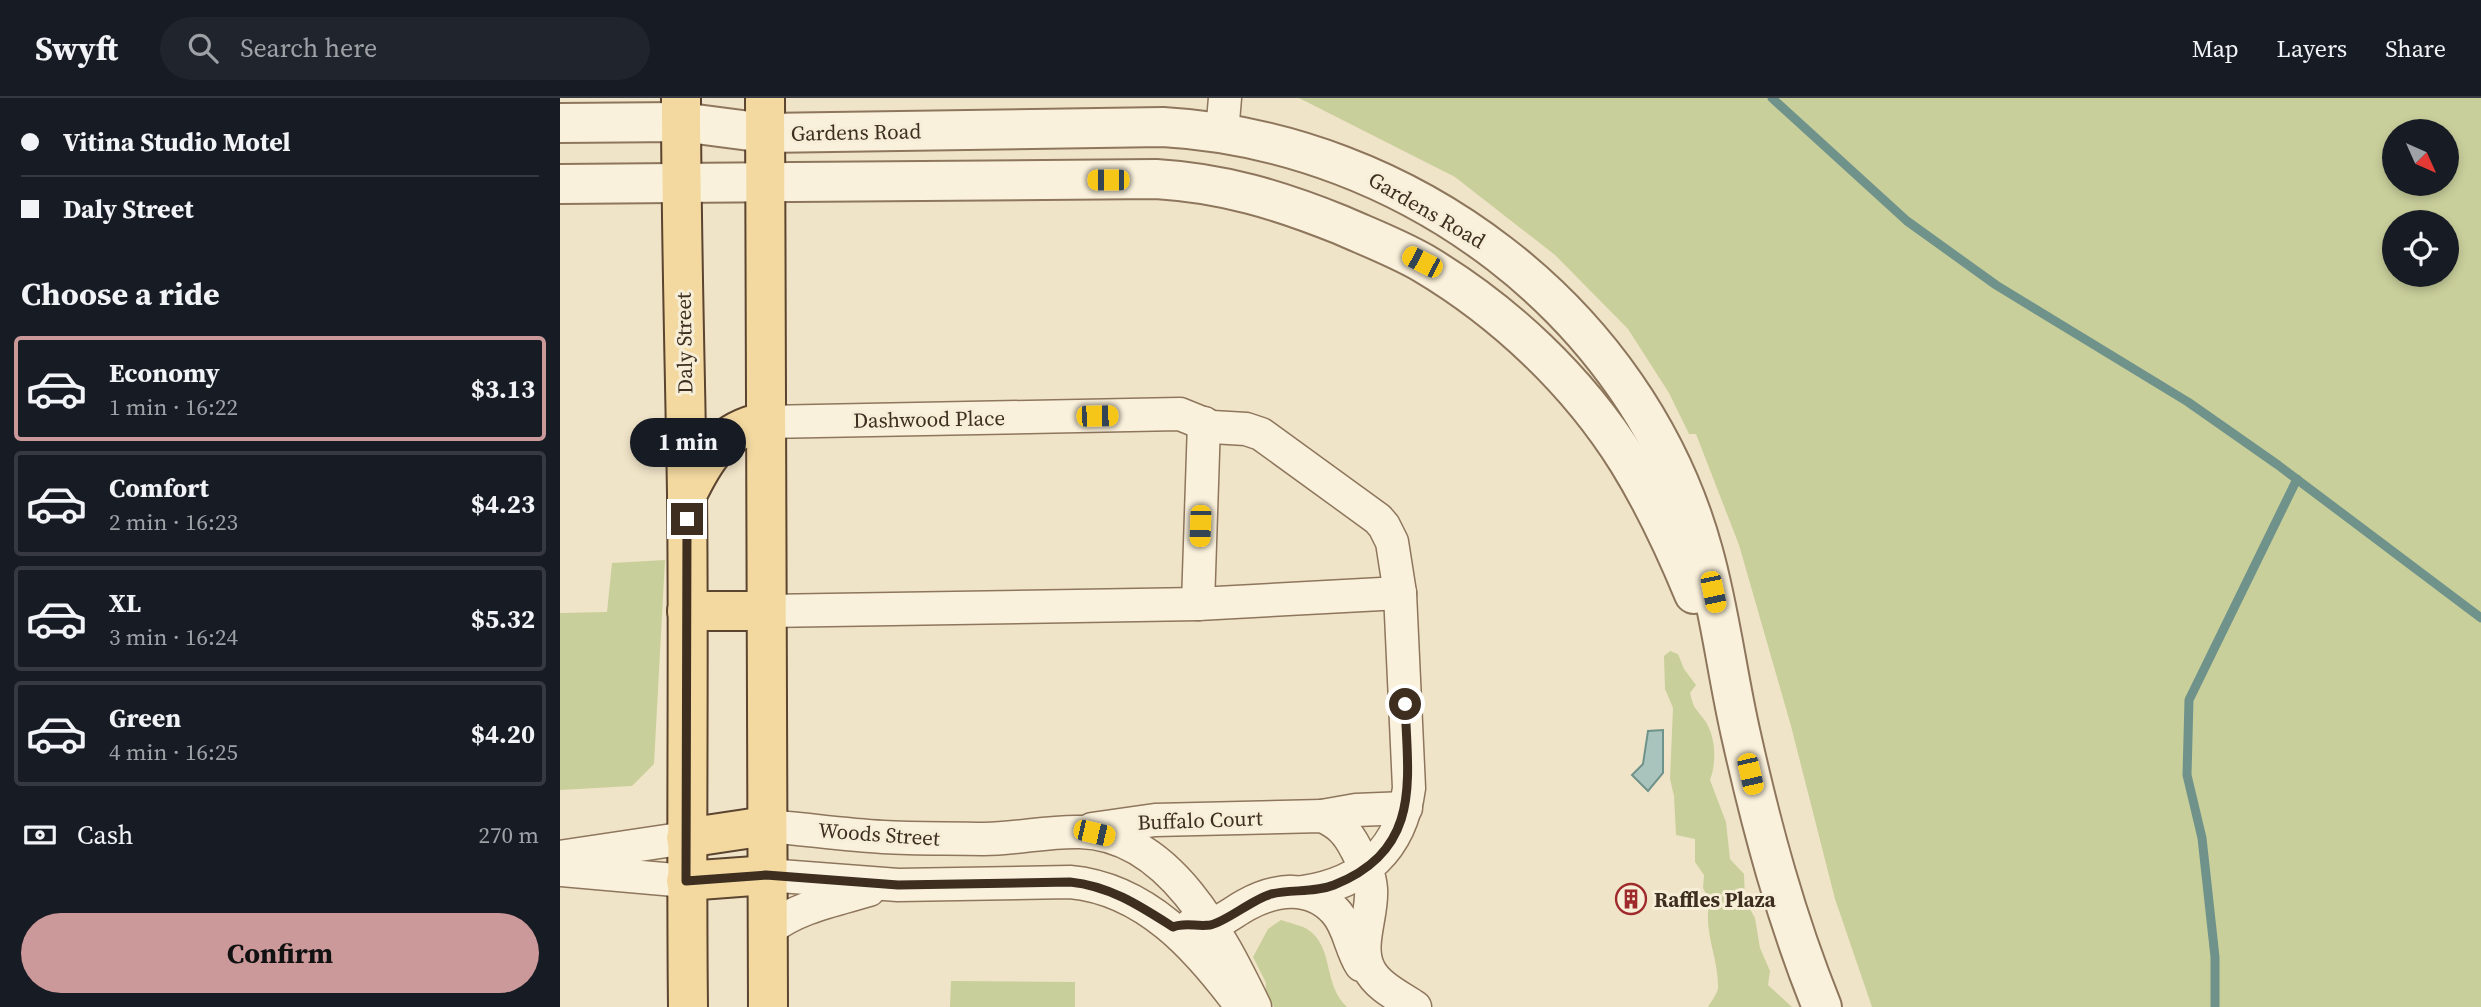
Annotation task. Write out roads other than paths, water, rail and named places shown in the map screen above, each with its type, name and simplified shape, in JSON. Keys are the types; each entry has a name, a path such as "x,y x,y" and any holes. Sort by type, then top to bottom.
{"main road":[{"name":"Daly Street","path":"681,110 680,184 687,495 688,1007"},
{"path":"765,116 768,1007"},
{"name":"Dashwood Place","path":"687,495 698,472 721,443 744,426 765,422"},
{"path":"687,611 766,611"},
{"path":"686,838 766,826"},
{"path":"686,881 766,875"}],"street":[{"name":"Gardens Road","path":"560,123 681,110 1036,129 1163,127 1224,116 1405,192 1492,247 1536,284 1578,326 1641,408 1676,475 1703,550 1740,732"},
{"path":"1217,185 1224,116"},
{"path":"1036,129 1037,180"},
{"name":"Gardens Road","path":"560,184 1156,179 1217,185 1273,200 1378,241 1422,262 1465,290 1538,351 1603,425 1628,460 1653,505 1710,637 1740,732 1780,893 1822,1007"},
{"name":"Dashwood Place","path":"765,422 1180,414 1220,428 1246,429 1261,434 1378,519 1392,542 1400,593 1409,788 1406,808"},
{"path":"1198,604 1204,423"},
{"path":"766,611 1198,604 1400,593"},
{"path":"1173,927 1211,925 1261,897 1335,885 1366,867 1391,843 1406,808"},
{"name":"Buffalo Court","path":"1079,832 1155,820 1322,816 1356,810 1406,808"},
{"path":"1322,816 1341,826 1366,867 1371,887 1364,947 1376,976"},
{"name":"Woods Street","path":"766,826 885,838 991,839 1079,832 1112,837 1156,860 1176,879 1227,949 1255,1007"},
{"path":"560,858 686,838"},
{"path":"991,839 992,884"},
{"path":"1113,891 1135,847"},
{"path":"560,869 686,881"},
{"path":"766,875 898,885"},
{"path":"768,930 782,920 817,905 884,886 1070,882 1089,884 1113,891 1173,927 1204,960 1241,1007"},
{"path":"1303,891 1336,911 1358,961 1370,974 1415,1007"}],"water":[{"path":"1663,730 1663,773 1648,791 1632,775 1643,764 1648,731"}],"waterway":[{"path":"1772,98 1907,221 1996,285 2188,402 2278,465 2481,618"},
{"path":"2215,1007 2215,957 2202,838 2187,775 2189,700 2297,479"}],"place":[{"name":"Raffles Plaza","path":"1631,899"}]}
